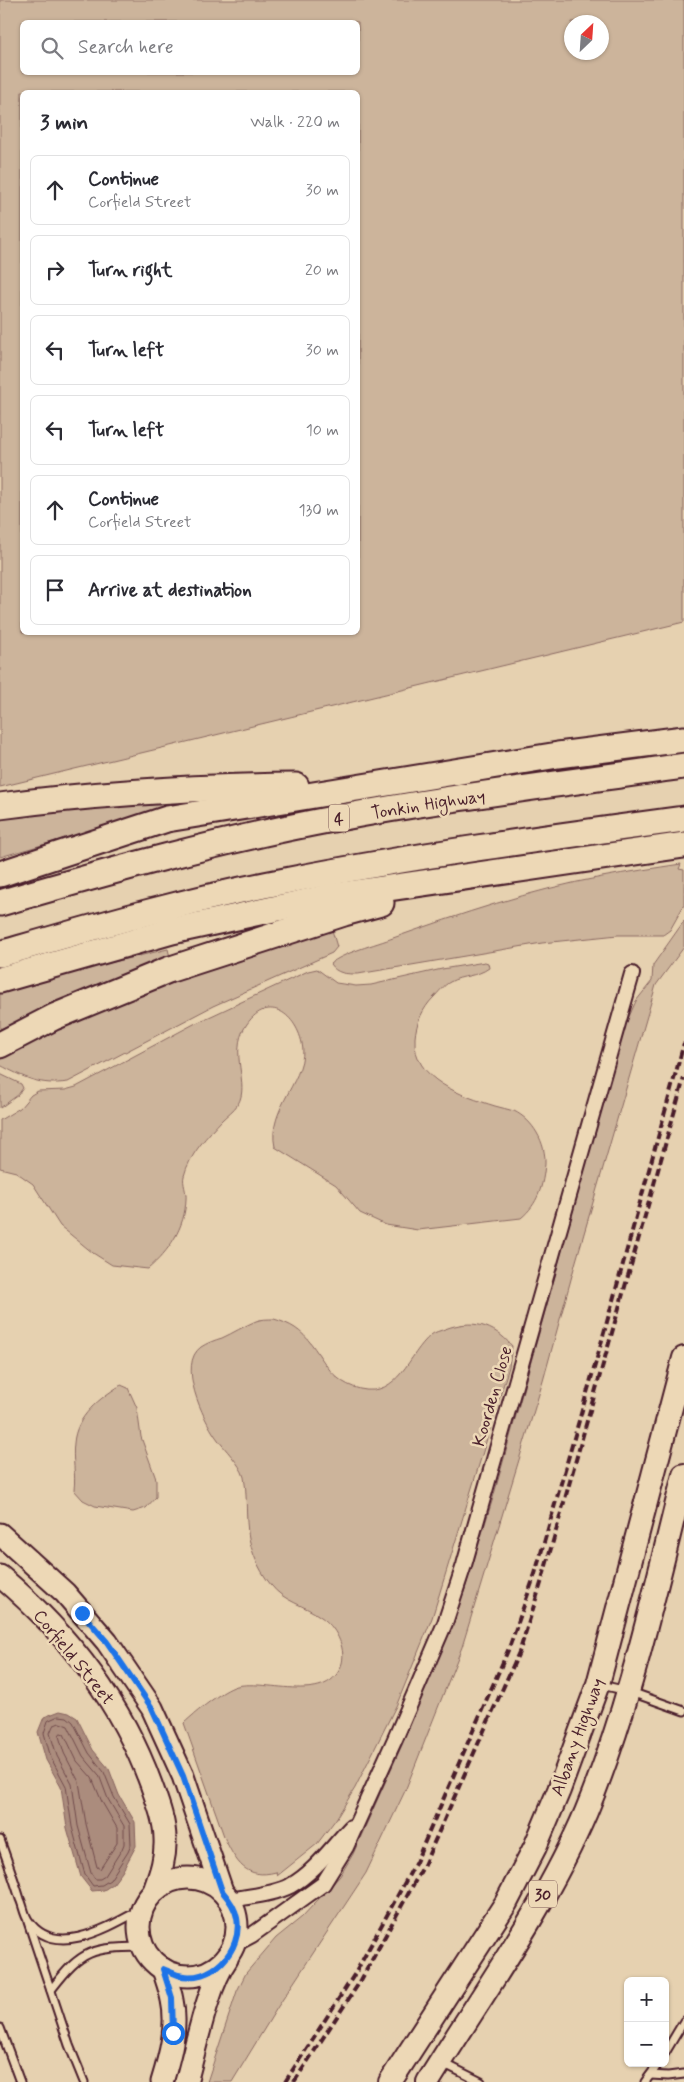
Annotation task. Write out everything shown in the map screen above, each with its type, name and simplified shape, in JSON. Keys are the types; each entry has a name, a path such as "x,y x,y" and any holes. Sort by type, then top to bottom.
{"highway":[{"path":"0,874 167,819 558,755 684,739"},
{"name":"Tonkin Highway","path":"0,903 103,873 332,819 684,766"},
{"path":"0,806 59,798 230,786 381,784"},
{"path":"0,954 135,915 283,881 425,855 684,819"},
{"path":"0,980 172,931 334,896 684,845"},
{"path":"0,1044 54,1017 168,970 344,913 534,866"},
{"name":"Albany Highway","path":"390,2082 506,1902 523,1872 570,1762 598,1684 684,1358"},
{"name":"Albany Highway","path":"428,2082 510,1954 567,1851 585,1813 628,1692 684,1475"}],"main road":[{"name":"Corfield Street","path":"0,1534 65,1593 107,1642 152,1708 183,1776 226,1895"},
{"name":"Corfield Street","path":"0,1576 37,1610 98,1681 130,1735 147,1772 159,1807 166,1838 164,1862 154,1891"},
{"path":"186,2082 218,1973 231,1951 238,1931 237,1918 226,1895 210,1882 196,1878 181,1878 166,1883 154,1891 142,1909 140,1934 144,1947 148,1956 163,1969 179,1975 196,1975 212,1970 231,1951"},
{"path":"162,2082 170,2054 174,2024 172,1998 163,1969"}],"street":[{"name":"Koorden Close","path":"231,1951 323,1884 346,1847 445,1623 464,1565 632,974"},
{"name":"Koorden Close","path":"226,1895 278,1891 291,1885 316,1865 359,1817"}],"lane":[{"path":"598,1684 684,1711"},
{"path":"0,1840 84,2082"},
{"path":"28,1920 38,1931 54,1938 68,1939 108,1928 142,1909"},
{"path":"51,1990 73,1963 95,1951 109,1948 144,1947"},
{"path":"669,2046 684,2022"},
{"path":"0,2028 20,2082"},
{"path":"440,2062 481,2082"},
{"path":"645,2082 656,2067"},
{"path":"651,2075 668,2076 684,2074"}],"shaded area":[{"path":"0,0 684,0 684,622 0,787"},
{"path":"253,794 147,815 0,857 0,815"},
{"path":"681,864 679,869 684,870 684,905 670,930 663,935 618,935 542,943 358,974 339,972 330,964 360,949 523,896 575,882"},
{"path":"684,921 684,947 656,985 543,1381 462,1647 405,1791 366,1873 277,2008 232,2082 207,2082 237,1991 246,1973 276,1938 302,1917 340,1876 353,1854 406,1736 449,1622 464,1592 493,1498 624,1028 636,1001 652,981 653,965"},
{"path":"332,930 337,947 332,953 213,1006 68,1082 49,1083 33,1080 0,1065 0,1057 117,997"},
{"path":"168,949 170,957 0,1029 0,989"},
{"path":"488,963 489,968 480,973 450,982 429,1002 417,1027 415,1038 416,1053 422,1065 442,1084 469,1097 514,1111 527,1120 537,1133 545,1156 543,1180 536,1201 521,1218 418,1230 386,1225 360,1213 336,1185 275,1147 274,1133 277,1119 295,1081 303,1056 302,1043 293,1023 286,1015 270,1009 262,1011 253,1017 245,1027 239,1047 242,1087 238,1104 205,1139 190,1160 184,1179 186,1199 183,1220 169,1247 148,1269 112,1265 93,1253 60,1226 33,1184 16,1172 0,1168 0,1120 20,1108 31,1095 38,1091 65,1090 76,1087 194,1024 308,971 317,969 336,983 356,986 371,985 442,969"},
{"path":"0,1074 21,1084 23,1088 18,1095 0,1108"},
{"path":"274,1319 295,1328 304,1335 338,1378 348,1385 360,1389 373,1390 384,1387 394,1381 431,1335 455,1326 473,1324 490,1328 512,1346 509,1367 432,1618 397,1704 355,1788 336,1819 317,1844 277,1876 276,1872 266,1874 250,1871 243,1867 233,1855 225,1839 184,1723 209,1702 231,1688 250,1685 312,1687 325,1684 335,1676 342,1663 341,1644 331,1626 315,1613 276,1591 261,1571 249,1539 244,1477 205,1418 199,1405 192,1378 191,1366 194,1355 201,1347 256,1321"},
{"path":"121,1385 128,1388 137,1408 141,1437 156,1479 156,1497 146,1508 133,1512 95,1506 83,1500 74,1490 74,1449 79,1424 97,1402"}],"water":[{"path":"60,1711 69,1713 77,1718 93,1750 109,1769 119,1795 135,1822 136,1846 122,1872 113,1884 104,1890 92,1891 81,1877 67,1828 61,1787 46,1760 38,1732 44,1717"}],"railway":[{"path":"285,2082 356,1972 416,1862 509,1648 535,1574 684,1043"},
{"path":"294,2082 361,1980 424,1865 520,1650 542,1580 684,1078"}],"route":[{"path":"82,1613 107,1642 152,1708 183,1776 222,1891 233,1905 237,1918 238,1931 235,1944 227,1959 212,1970 196,1975 179,1975 163,1969 172,1998 173,2033"}]}
